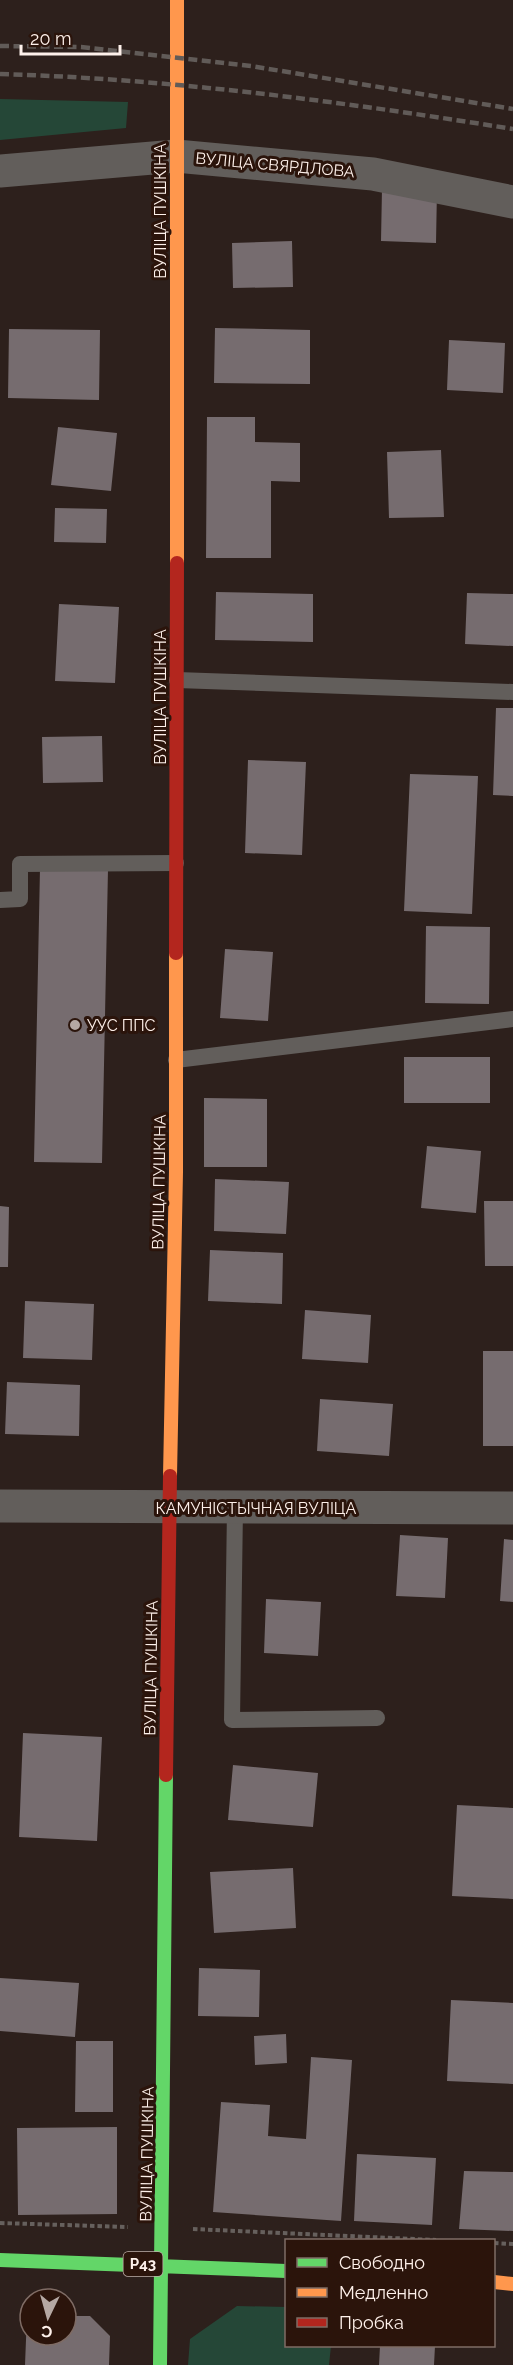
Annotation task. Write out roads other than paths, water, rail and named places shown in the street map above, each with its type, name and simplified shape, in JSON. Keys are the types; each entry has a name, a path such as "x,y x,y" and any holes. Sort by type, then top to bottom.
{"main road":[{"name":"ВУЛІЦА ПУШКІНА","path":"160,2365 163,2265 169,1508 176,1172 177,0"},
{"name":"Р43","path":"0,2260 285,2271"},
{"path":"495,2282 513,2283"}],"street":[{"name":"ВУЛІЦА СВЯРДЛОВА","path":"0,171 176,156 373,174 513,202"},
{"name":"КАМУНІСТЫЧНАЯ ВУЛІЦА","path":"0,1506 513,1508"}],"lane":[{"path":"177,680 513,692"},
{"path":"0,900 20,899 20,864 176,863"},
{"path":"176,1060 513,1019"},
{"path":"235,1508 232,1720 377,1718"}],"railway":[{"path":"0,46 81,47 251,66 513,109"},
{"path":"0,74 193,86 386,110 513,129"}],"place":[{"name":"УУС ППС","path":"75,1025"}]}
